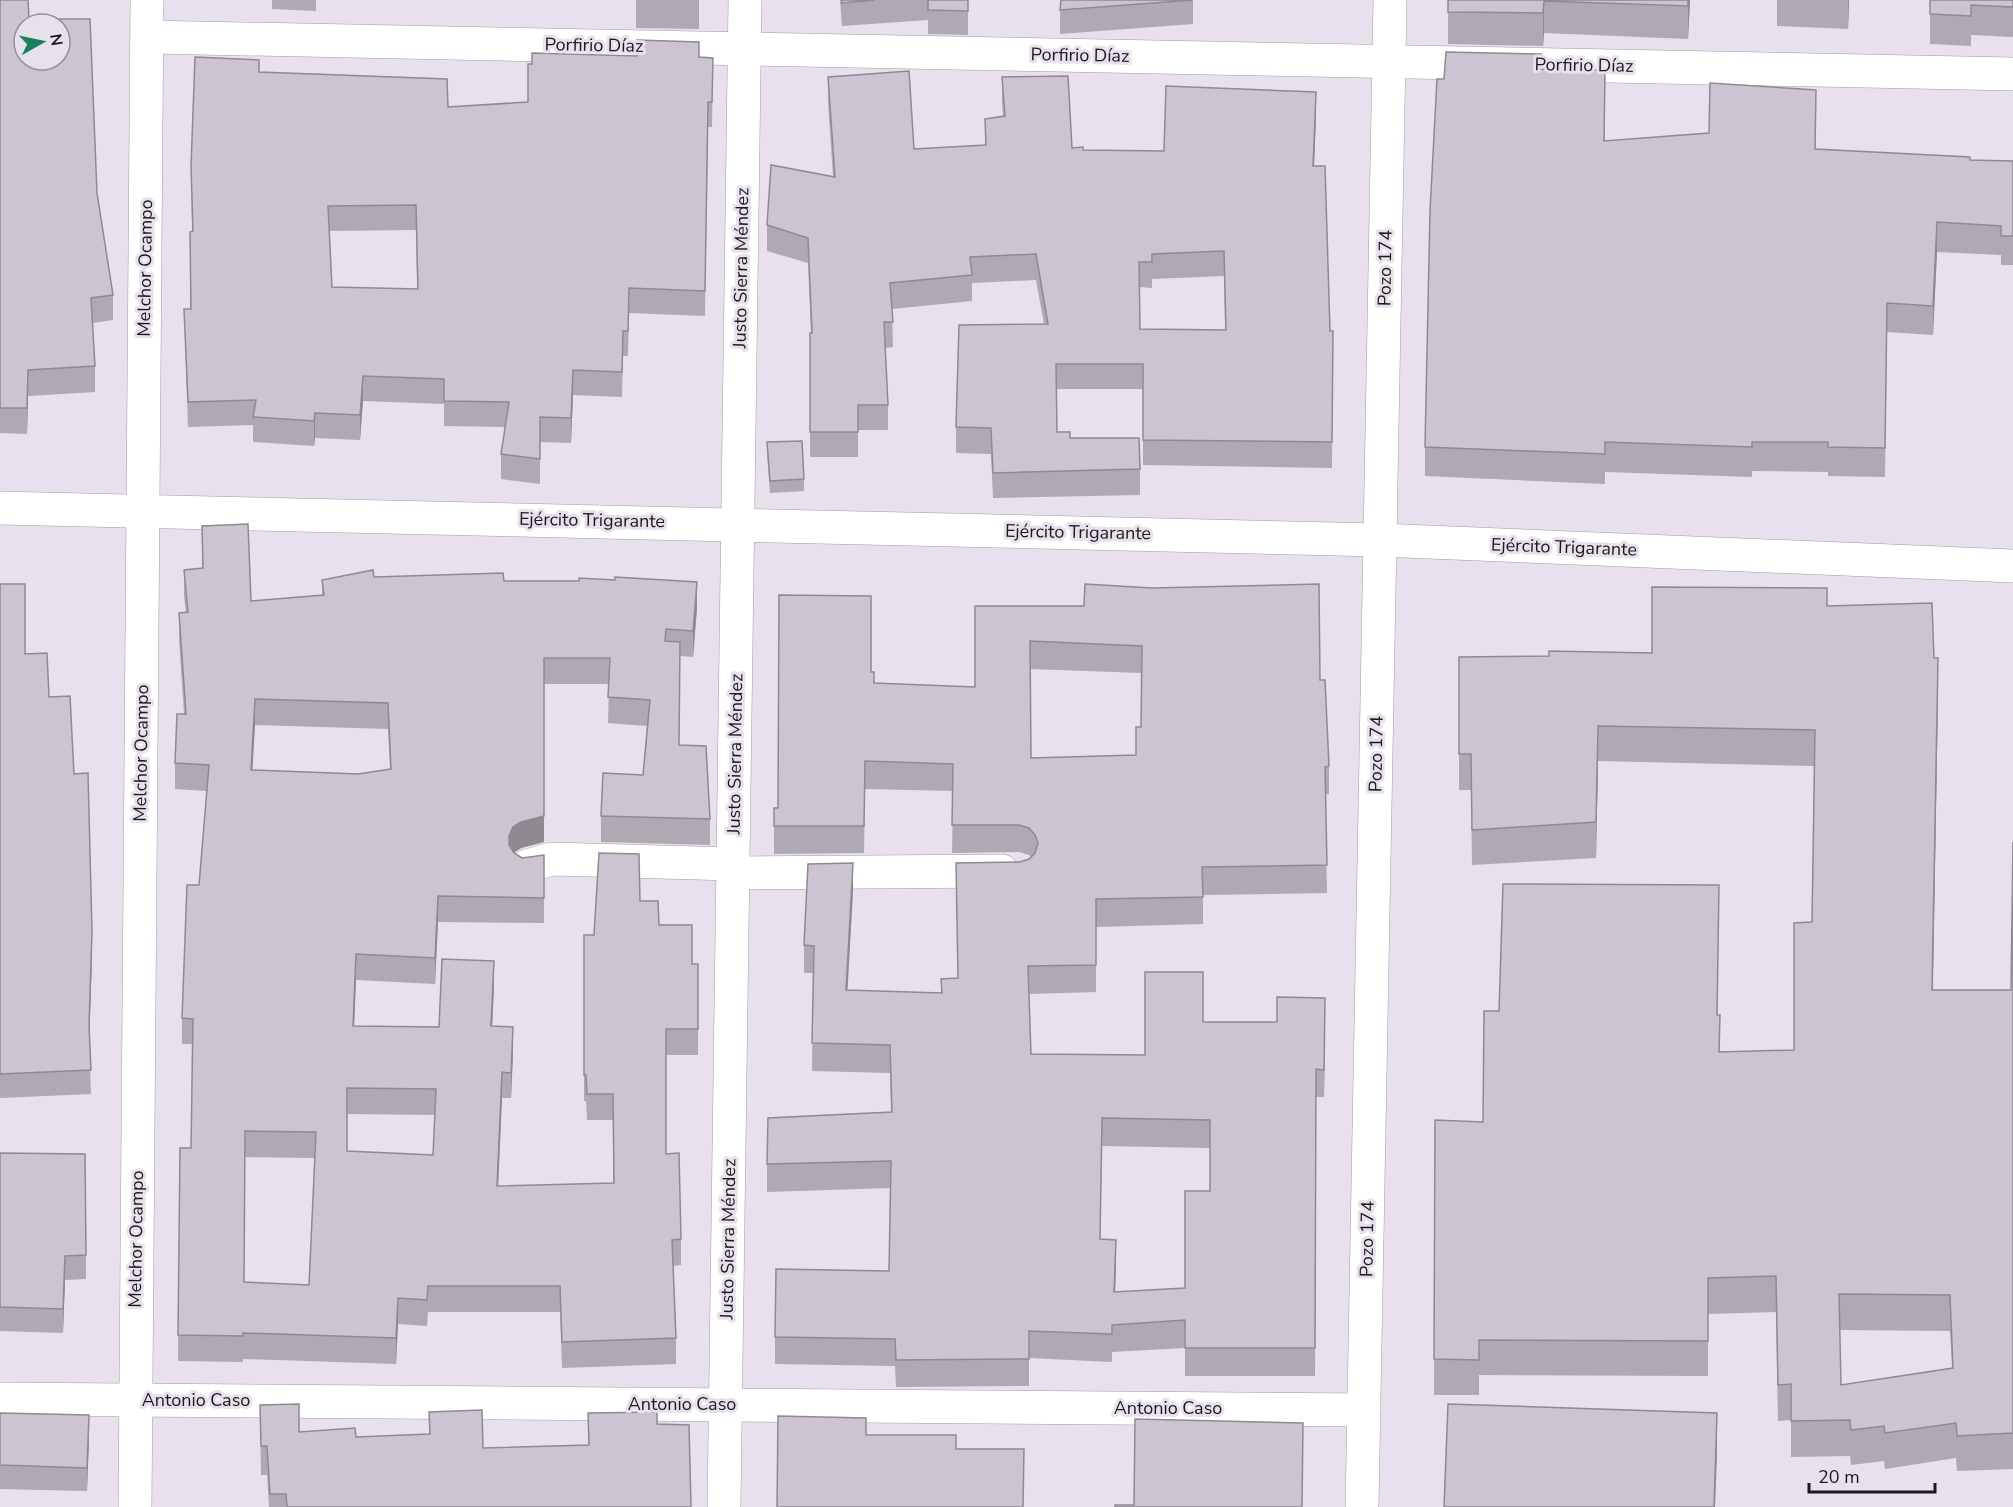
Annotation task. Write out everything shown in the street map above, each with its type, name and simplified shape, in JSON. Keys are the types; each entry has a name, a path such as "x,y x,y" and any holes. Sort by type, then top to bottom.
{"street":[{"name":"Melchor Ocampo","path":"135,1507 147,0"},
{"name":"Justo Sierra Méndez","path":"724,1507 745,0"},
{"name":"Pozo 174","path":"1362,1507 1390,0"},
{"name":"Porfirio Díaz","path":"148,37 2013,74"},
{"name":"Ejército Trigarante","path":"0,508 738,523 1380,540 2013,566"},
{"path":"527,866 552,859 733,868 1019,871"},
{"name":"Antonio Caso","path":"0,1399 1364,1410"}],"building":[{"path":"0,0 28,0 29,12 12,12 12,72 72,72 72,19 90,19 97,193 113,295 91,298 95,366 28,370 27,408 0,408"},
{"path":"842,0 874,0 842,3"},
{"path":"928,0 968,0 968,11 928,10"},
{"path":"1061,0 1193,0 1060,10"},
{"path":"1448,0 1688,0 1688,6 1544,1 1543,13 1448,12"},
{"path":"1930,0 2013,0 2013,7 1971,5 1971,16 1930,14"},
{"path":"637,40 699,42 699,57 713,58 712,102 708,102 705,291 629,288 628,331 623,331 622,372 573,370 571,418 540,417 540,459 501,454 509,402 444,401 444,379 363,376 360,415 315,413 314,421 253,417 256,400 188,402 184,309 191,309 190,232 193,231 191,167 195,57 259,60 259,72 447,79 448,107 528,102 528,64 532,64 532,53 637,56","holes":["416,205 418,289 332,287 328,206"]},
{"path":"1446,52 1541,54 1540,69 1605,70 1604,141 1709,133 1710,83 1816,90 1815,149 2013,161 2013,236 2001,236 2001,226 1937,222 1933,306 1887,303 1885,448 1828,447 1828,442 1752,442 1752,447 1605,442 1605,454 1425,447 1430,211 1437,79 1444,79"},
{"path":"909,71 914,149 986,145 985,119 1005,116 1002,77 1068,76 1072,148 1083,147 1083,150 1164,151 1166,86 1316,92 1313,166 1325,166 1330,331 1333,331 1332,442 1143,440 1143,364 1056,364 1057,432 1070,432 1070,438 1139,438 1140,469 993,473 991,428 956,427 959,325 1048,324 1036,254 970,257 972,275 890,283 893,322 884,322 888,405 858,405 858,432 810,432 810,333 812,333 808,238 767,225 771,165 835,177 828,77","holes":["1224,251 1226,330 1140,329 1139,262 1152,262 1152,254"]},
{"path":"802,441 804,479 770,481 767,442"},
{"path":"248,524 251,601 324,595 322,580 373,570 374,577 503,573 504,581 579,581 579,578 615,580 615,577 697,582 693,631 666,629 665,641 680,642 679,745 706,746 710,819 601,816 603,773 643,775 650,700 608,697 610,658 544,658 544,816 521,822 513,827 509,836 509,845 514,853 522,858 544,855 544,898 438,896 435,958 356,954 353,1026 439,1027 442,959 494,961 491,1026 513,1027 511,1073 502,1072 497,1186 614,1183 613,1094 587,1094 586,1075 584,1075 584,935 594,935 599,853 639,854 640,901 658,901 659,925 692,925 692,964 698,964 698,1029 666,1029 666,1154 679,1153 681,1239 672,1240 676,1338 562,1342 560,1286 428,1286 427,1300 398,1298 396,1338 243,1333 243,1336 178,1335 180,1148 191,1148 193,1019 182,1018 187,885 199,885 209,765 175,763 177,714 186,714 179,613 188,612 184,570 203,568 202,526","holes":["255,699 388,703 391,769 358,774 251,770","347,1088 436,1089 433,1155 347,1151","245,1131 316,1132 309,1285 244,1282"]},
{"path":"0,584 25,584 25,654 47,653 49,697 70,696 74,774 88,773 92,932 89,1025 91,1070 0,1074"},
{"path":"1085,584 1152,588 1319,584 1320,680 1325,680 1329,766 1325,767 1327,865 1202,867 1203,897 1096,899 1096,965 1028,966 1031,1054 1145,1055 1145,972 1203,972 1203,1022 1277,1022 1277,997 1325,998 1324,1070 1316,1069 1315,1348 1185,1348 1185,1320 1112,1325 1112,1334 1029,1331 1029,1359 896,1360 895,1339 775,1337 776,1269 889,1271 891,1161 767,1164 768,1118 892,1112 890,1045 812,1043 814,946 804,945 808,864 853,863 846,990 942,993 941,979 958,978 956,863 1020,862 1029,859 1035,853 1038,843 1029,828 1019,825 952,825 953,764 865,761 864,826 774,826 774,808 778,808 779,595 871,596 871,672 874,672 874,683 975,687 975,606 1084,606","holes":["1030,641 1142,646 1141,727 1136,727 1136,755 1031,758","1102,1118 1210,1120 1210,1191 1185,1191 1185,1288 1114,1292 1116,1240 1100,1239"]},
{"path":"1652,587 1827,588 1827,606 1932,603 1934,658 1938,658 1932,990 2011,990 2013,842 2013,1433 1957,1436 1956,1423 1885,1433 1884,1426 1851,1430 1850,1420 1791,1421 1791,1384 1778,1385 1776,1276 1708,1278 1708,1341 1479,1340 1479,1360 1434,1359 1435,1120 1483,1122 1484,1011 1499,1011 1503,884 1719,885 1717,1015 1720,1015 1719,1052 1794,1050 1794,923 1812,922 1815,730 1598,726 1596,822 1472,830 1471,754 1459,754 1459,657 1549,656 1549,651 1652,653","holes":["1839,1294 1950,1295 1953,1368 1841,1385"]},
{"path":"0,1153 85,1154 86,1255 65,1256 63,1309 0,1307"},
{"path":"299,1404 299,1432 355,1428 356,1437 430,1434 429,1412 482,1410 483,1448 589,1445 588,1413 657,1412 657,1424 689,1425 691,1507 287,1507 286,1494 270,1494 267,1446 261,1446 260,1405"},
{"path":"1448,1404 1717,1413 1714,1507 1444,1507"},
{"path":"0,1413 89,1415 87,1468 0,1465"},
{"path":"778,1416 866,1418 866,1435 956,1435 956,1449 1024,1449 1023,1507 777,1507"},
{"path":"1135,1419 1303,1423 1302,1507 1115,1507 1115,1505 1134,1505"}]}
